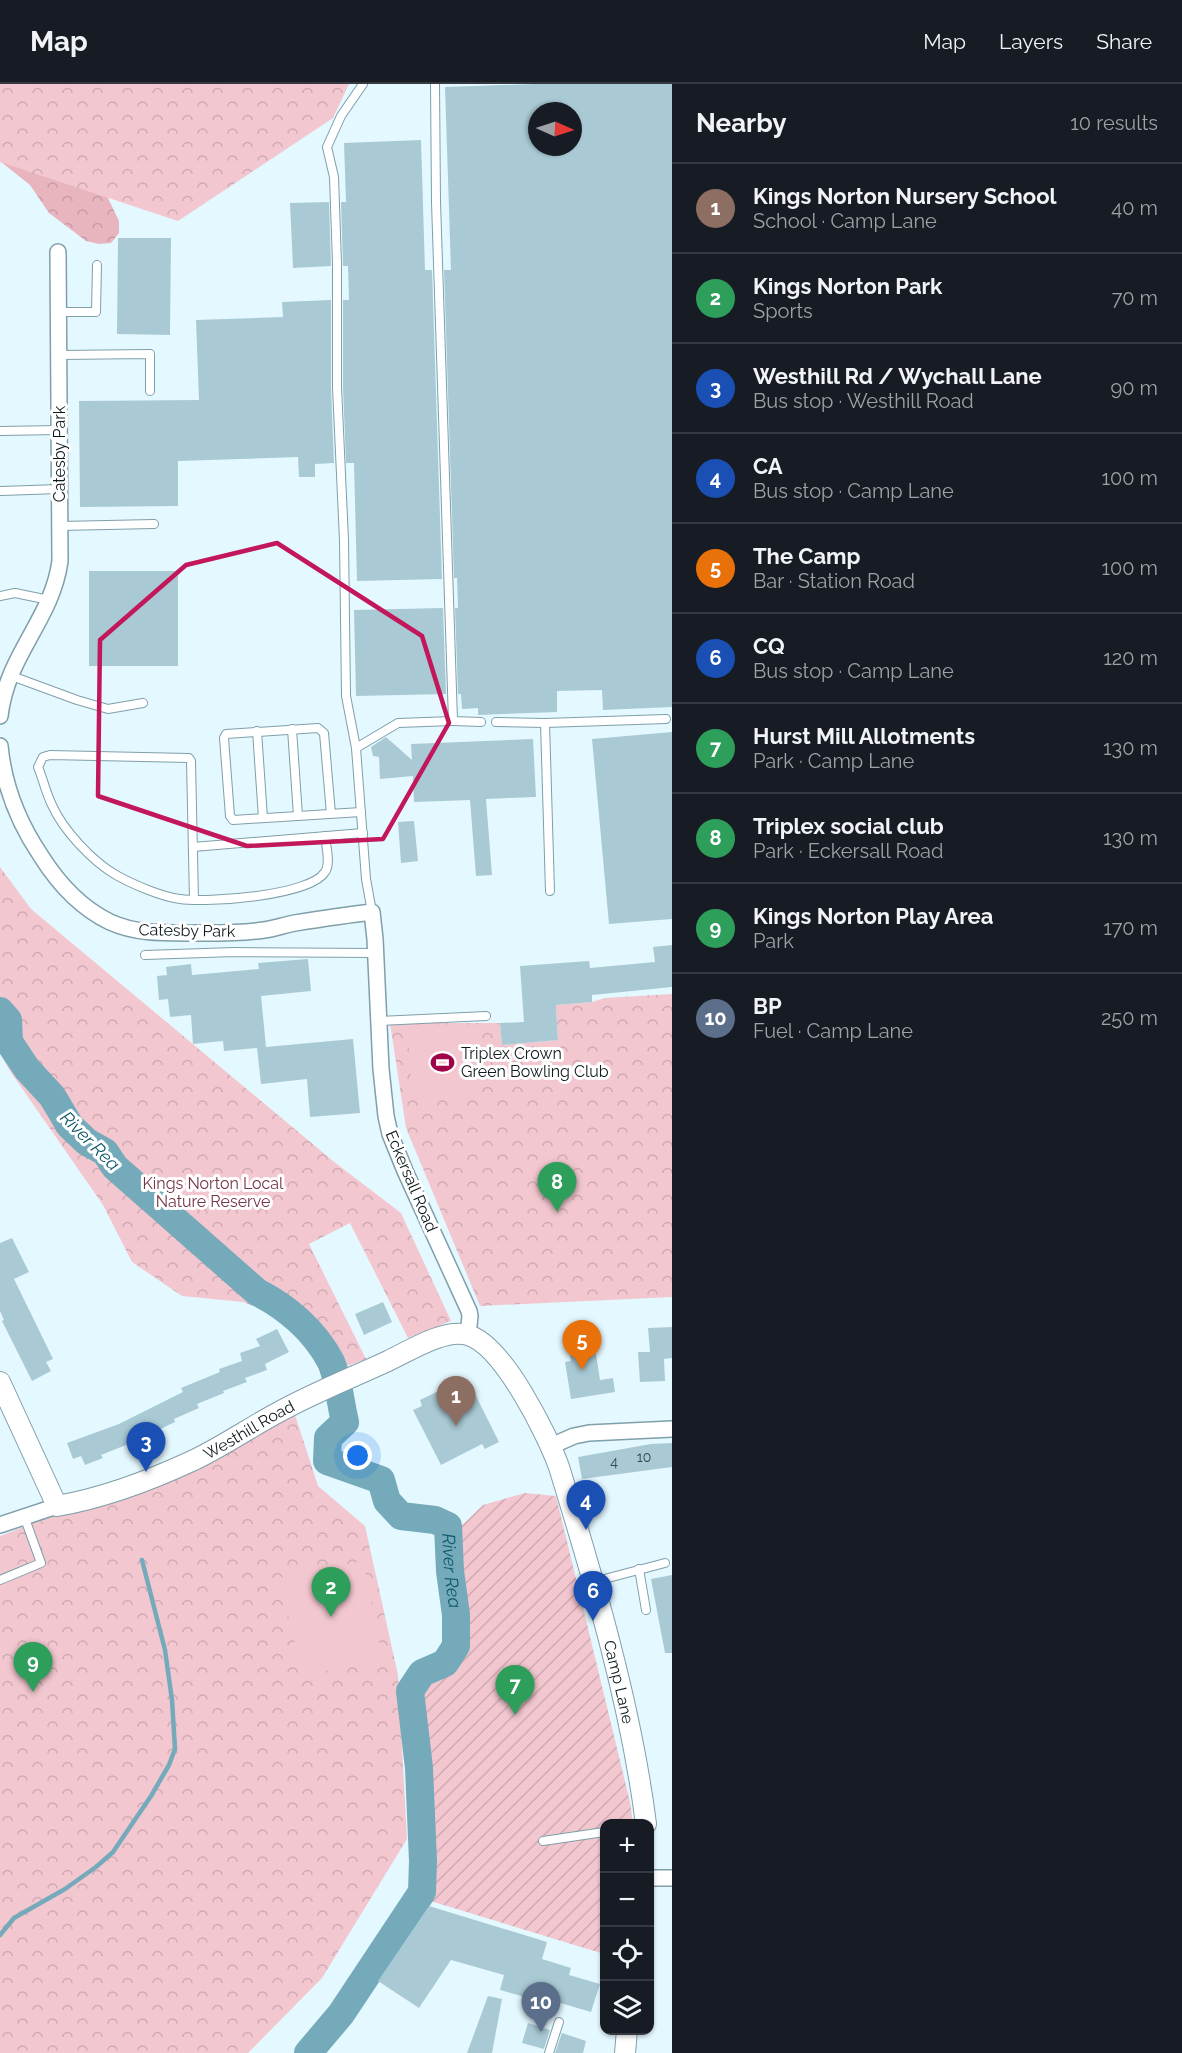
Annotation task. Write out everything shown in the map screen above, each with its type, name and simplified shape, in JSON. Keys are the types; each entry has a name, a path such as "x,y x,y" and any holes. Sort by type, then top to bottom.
{"street":[{"name":"Catesby Park","path":"0,716 9,675 50,600 58,571 60,526 58,252"},
{"name":"Catesby Park","path":"0,746 9,791 30,839 63,886 84,906 108,921 146,932 228,933 266,930 372,912"},
{"name":"Eckersall Road","path":"372,912 384,1103 390,1134 470,1313 468,1335"},
{"name":"Camp Lane","path":"468,1335 483,1342 498,1357 526,1398 551,1446 616,1672 642,1790 645,1819"},
{"name":"Westhill Road","path":"0,1525 139,1483 195,1459 313,1394 442,1336 468,1335"},
{"path":"0,1382 57,1506"},
{"path":"551,1446 574,1436 589,1433 672,1429"},
{"path":"654,1878 672,1878"},
{"path":"625,2053 627,2035"}],"lane":[{"path":"363,84 341,116 327,147 334,177 337,263 337,387 344,540 346,696 356,748 366,879 372,912"},
{"path":"435,84 436,202 453,721"},
{"path":"58,312 96,312 97,265"},
{"path":"58,355 150,354 150,391"},
{"path":"0,431 59,430"},
{"path":"1,491 59,489"},
{"path":"60,526 154,524"},
{"path":"0,596 21,594 50,600"},
{"path":"9,675 108,709 143,703"},
{"path":"496,722 545,723 666,719"},
{"path":"356,748 398,723 481,722"},
{"path":"545,723 550,891"},
{"path":"331,814 324,733 318,728 226,734 224,738 230,816 233,820 331,814 361,812"},
{"path":"292,729 298,816"},
{"path":"257,731 263,818"},
{"path":"194,900 191,761 189,758 50,755 43,757 38,766 52,806 66,829 93,858 116,875 178,899 194,900 254,897 303,885 320,877 327,867 325,836"},
{"path":"193,847 363,833"},
{"path":"144,955 234,952 376,952"},
{"path":"379,1021 486,1016"},
{"path":"0,1580 41,1563 24,1516"},
{"path":"592,1583 665,1563"},
{"path":"639,1569 646,1610"},
{"path":"543,1841 600,1833"},
{"path":"549,2053 559,2022"}],"highlighted area":[{"path":"277,543 422,636 449,723 383,839 247,846 98,796 100,640 186,565"}],"green space":[{"path":"0,84 349,84 333,118 178,221 0,162"},
{"path":"0,116 99,179 119,221 119,233 111,243 99,244 86,241 49,213 30,185 0,161"},
{"name":"Kings Norton Local Nature Reserve","path":"0,867 31,909 333,1161 401,1213 451,1321 408,1338 350,1223 309,1244 366,1359 325,1374 282,1317 243,1302 182,1296 132,1262 103,1205 10,1071 0,1053"},
{"path":"672,994 672,1297 480,1306 406,1128 390,1023 500,1023 502,1045 558,1040 556,1005 592,1002 605,998"},
{"name":"Triplex Crown Green Bowling Club","path":"474,1028 477,1091 412,1095 408,1032"},
{"path":"295,1415 318,1486 365,1526 398,1675 407,1839 322,1978 248,2053 0,2053 0,1536 47,1518 199,1470 279,1420"},
{"path":"525,1493 556,1496 632,1819 600,1819 600,1953 427,1900 431,1847 421,1690 430,1681 449,1669 460,1652 462,1614 457,1569 451,1550 456,1531 483,1505"},
{"path":"363,1561 382,1656 303,1677 279,1578"}],"building":[{"path":"535,84 672,84 672,707 603,710 602,690 557,691 557,712 478,715 478,708 462,709 461,694 458,694 455,608 458,608 457,578 454,578 444,270 451,270 445,87"},
{"path":"421,140 425,270 432,270 442,579 357,581 354,463 346,463 343,387 343,300 349,300 348,266 343,266 341,202 346,202 344,143"},
{"path":"329,202 331,266 293,268 290,203"},
{"path":"118,238 171,238 170,335 117,334"},
{"path":"331,300 334,463 315,464 315,477 299,477 298,457 178,461 178,506 80,507 79,401 199,400 196,320 283,317 282,302"},
{"path":"89,571 178,571 178,666 89,666"},
{"path":"443,608 446,694 356,696 354,610"},
{"path":"672,732 672,919 609,924 592,739"},
{"path":"386,737 412,760 411,744 533,739 536,797 486,799 492,875 476,876 470,800 414,802 413,776 380,779 379,757 373,756 371,747"},
{"path":"414,821 418,861 401,863 398,822"},
{"path":"672,945 672,987 592,995 592,1002 556,1005 558,1040 502,1045 500,1023 524,1022 520,966 589,961 590,968 655,962 653,947"},
{"path":"308,959 311,991 261,996 266,1047 353,1039 360,1113 310,1117 307,1079 261,1084 257,1048 224,1051 223,1041 193,1044 191,1015 170,1017 168,999 159,1000 157,976 167,975 166,967 191,964 192,975 259,969 258,963"},
{"path":"12,1238 29,1272 14,1279 53,1359 46,1362 51,1371 32,1381 2,1321 4,1320 0,1311 0,1243"},
{"path":"383,1302 392,1322 364,1335 355,1314"},
{"path":"672,1327 672,1358 664,1359 665,1381 640,1382 638,1352 650,1352 648,1328"},
{"path":"277,1329 289,1352 265,1364 267,1370 245,1378 247,1382 197,1404 199,1408 174,1419 175,1422 101,1455 103,1458 85,1465 81,1456 73,1459 67,1443 119,1424 183,1392 181,1388 220,1372 219,1369 242,1361 240,1353 260,1346 256,1339"},
{"path":"586,1346 588,1355 596,1354 600,1380 613,1378 615,1392 571,1399 565,1362 571,1361 569,1349"},
{"path":"449,1386 457,1401 474,1392 499,1442 485,1449 482,1444 441,1465 413,1410 422,1406 420,1400"},
{"path":"672,1443 672,1467 582,1479 578,1457 651,1444"},
{"path":"672,1575 672,1653 665,1653 651,1579"},
{"path":"429,1906 547,1942 542,1959 571,1968 569,1975 600,1984 591,2012 547,1999 546,2003 500,1990 504,1975 451,1960 419,2008 378,1981"},
{"path":"488,1996 502,1999 492,2053 467,2053"},
{"path":"528,2023 550,2030 544,2049 522,2043"},
{"path":"562,2033 586,2041 583,2053 555,2053"}],"waterway":[{"name":"River Rea","path":"0,1011 8,1020 9,1042 27,1069 52,1096 70,1126 87,1142 105,1152 115,1167 257,1292 279,1305 299,1321 317,1340 331,1362 345,1422 328,1438 327,1461 381,1480 387,1501 401,1516 435,1520 448,1526 450,1571 456,1615 456,1646 445,1663 422,1673 410,1691 419,1768 422,1892 341,2014 308,2053"},
{"path":"0,1935 14,1918 65,1889 113,1852 169,1765 175,1749 172,1700 165,1650 142,1560"}],"place":[{"name":"Triplex Crown Green Bowling Club","path":"443,1062"},
{"name":"Triplex social club","path":"557,1212"},
{"name":"The Camp","path":"582,1370"},
{"name":"Kings Norton Nursery School","path":"456,1426"},
{"name":"Westhill Rd / Wychall Lane","path":"146,1472"},
{"name":"CA","path":"586,1530"},
{"name":"Kings Norton Park","path":"331,1617"},
{"name":"CQ","path":"593,1621"},
{"name":"Kings Norton Play Area","path":"33,1692"},
{"name":"Hurst Mill Allotments","path":"515,1715"},
{"name":"BP","path":"541,2032"}]}
